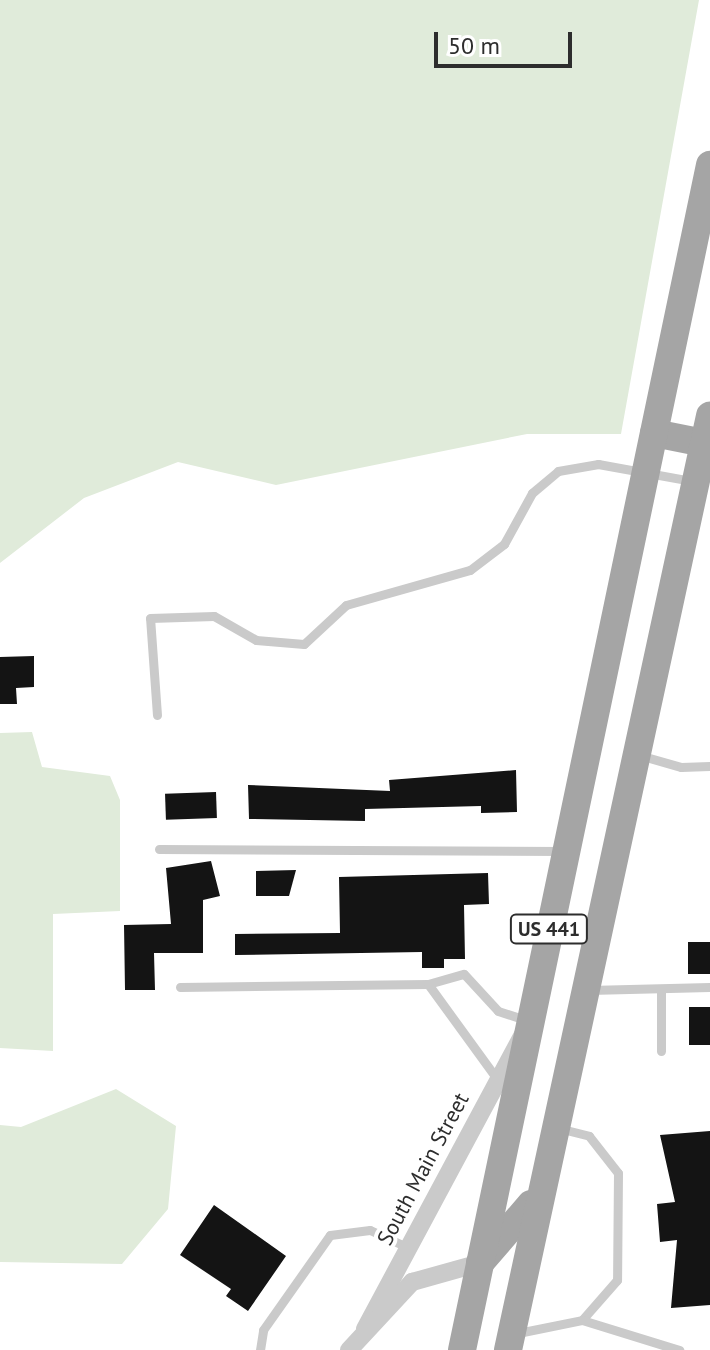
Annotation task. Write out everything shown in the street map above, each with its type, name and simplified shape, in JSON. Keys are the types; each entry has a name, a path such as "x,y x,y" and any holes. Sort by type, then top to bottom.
{"main road":[{"name":"US 441","path":"462,1350 526,1026 591,742 710,165"},
{"path":"654,433 708,435"},
{"name":"US 441","path":"509,1342 632,753 708,435"},
{"path":"591,742 632,753"},
{"path":"510,1117 553,1126"},
{"path":"480,1263 519,1225 541,1185"}],"street":[{"name":"South Main Street","path":"365,1329 526,1026"},
{"name":"South Main Street","path":"349,1350 365,1329 412,1282 480,1263"}],"lane":[{"path":"157,715 150,618 214,616 256,640 304,644 346,605 470,570 504,544 532,493 558,471 598,464 695,482"},
{"path":"632,753 681,767 710,766"},
{"path":"159,849 567,851"},
{"path":"180,987 428,984 464,974 498,1011 526,1026"},
{"path":"428,984 497,1079"},
{"path":"582,990 710,987"},
{"path":"661,989 661,1051"},
{"path":"509,1342 582,1320 617,1280 618,1173 589,1136 553,1126"},
{"path":"260,1350 263,1330 330,1235 370,1230 409,1248"},
{"path":"582,1320 679,1350"}],"green space":[{"path":"0,0 699,0 621,434 527,434 276,485 178,462 84,498 0,563"},
{"path":"32,732 42,767 110,776 120,800 120,911 53,914 53,1051 0,1048 0,733"},
{"path":"116,1089 176,1126 168,1209 122,1264 0,1262 0,1125 21,1127"}],"building":[{"path":"34,656 34,687 16,688 17,704 0,704 0,657"},
{"path":"516,770 517,812 481,813 481,806 365,809 365,821 249,819 248,785 390,791 389,780"},
{"path":"216,792 217,818 166,820 165,794"},
{"path":"211,861 220,896 203,900 203,953 154,953 155,990 125,990 124,925 171,924 166,868"},
{"path":"296,870 289,896 256,896 256,871"},
{"path":"488,873 489,904 464,905 465,959 444,959 444,968 422,968 422,952 235,955 235,934 340,933 339,877"},
{"path":"688,942 710,942 710,974 688,974"},
{"path":"689,1007 710,1007 710,1045 689,1045"},
{"path":"710,1131 710,1305 671,1308 677,1240 660,1242 657,1204 675,1202 660,1135"},
{"path":"214,1205 286,1256 248,1311 226,1296 231,1289 180,1255"}]}
